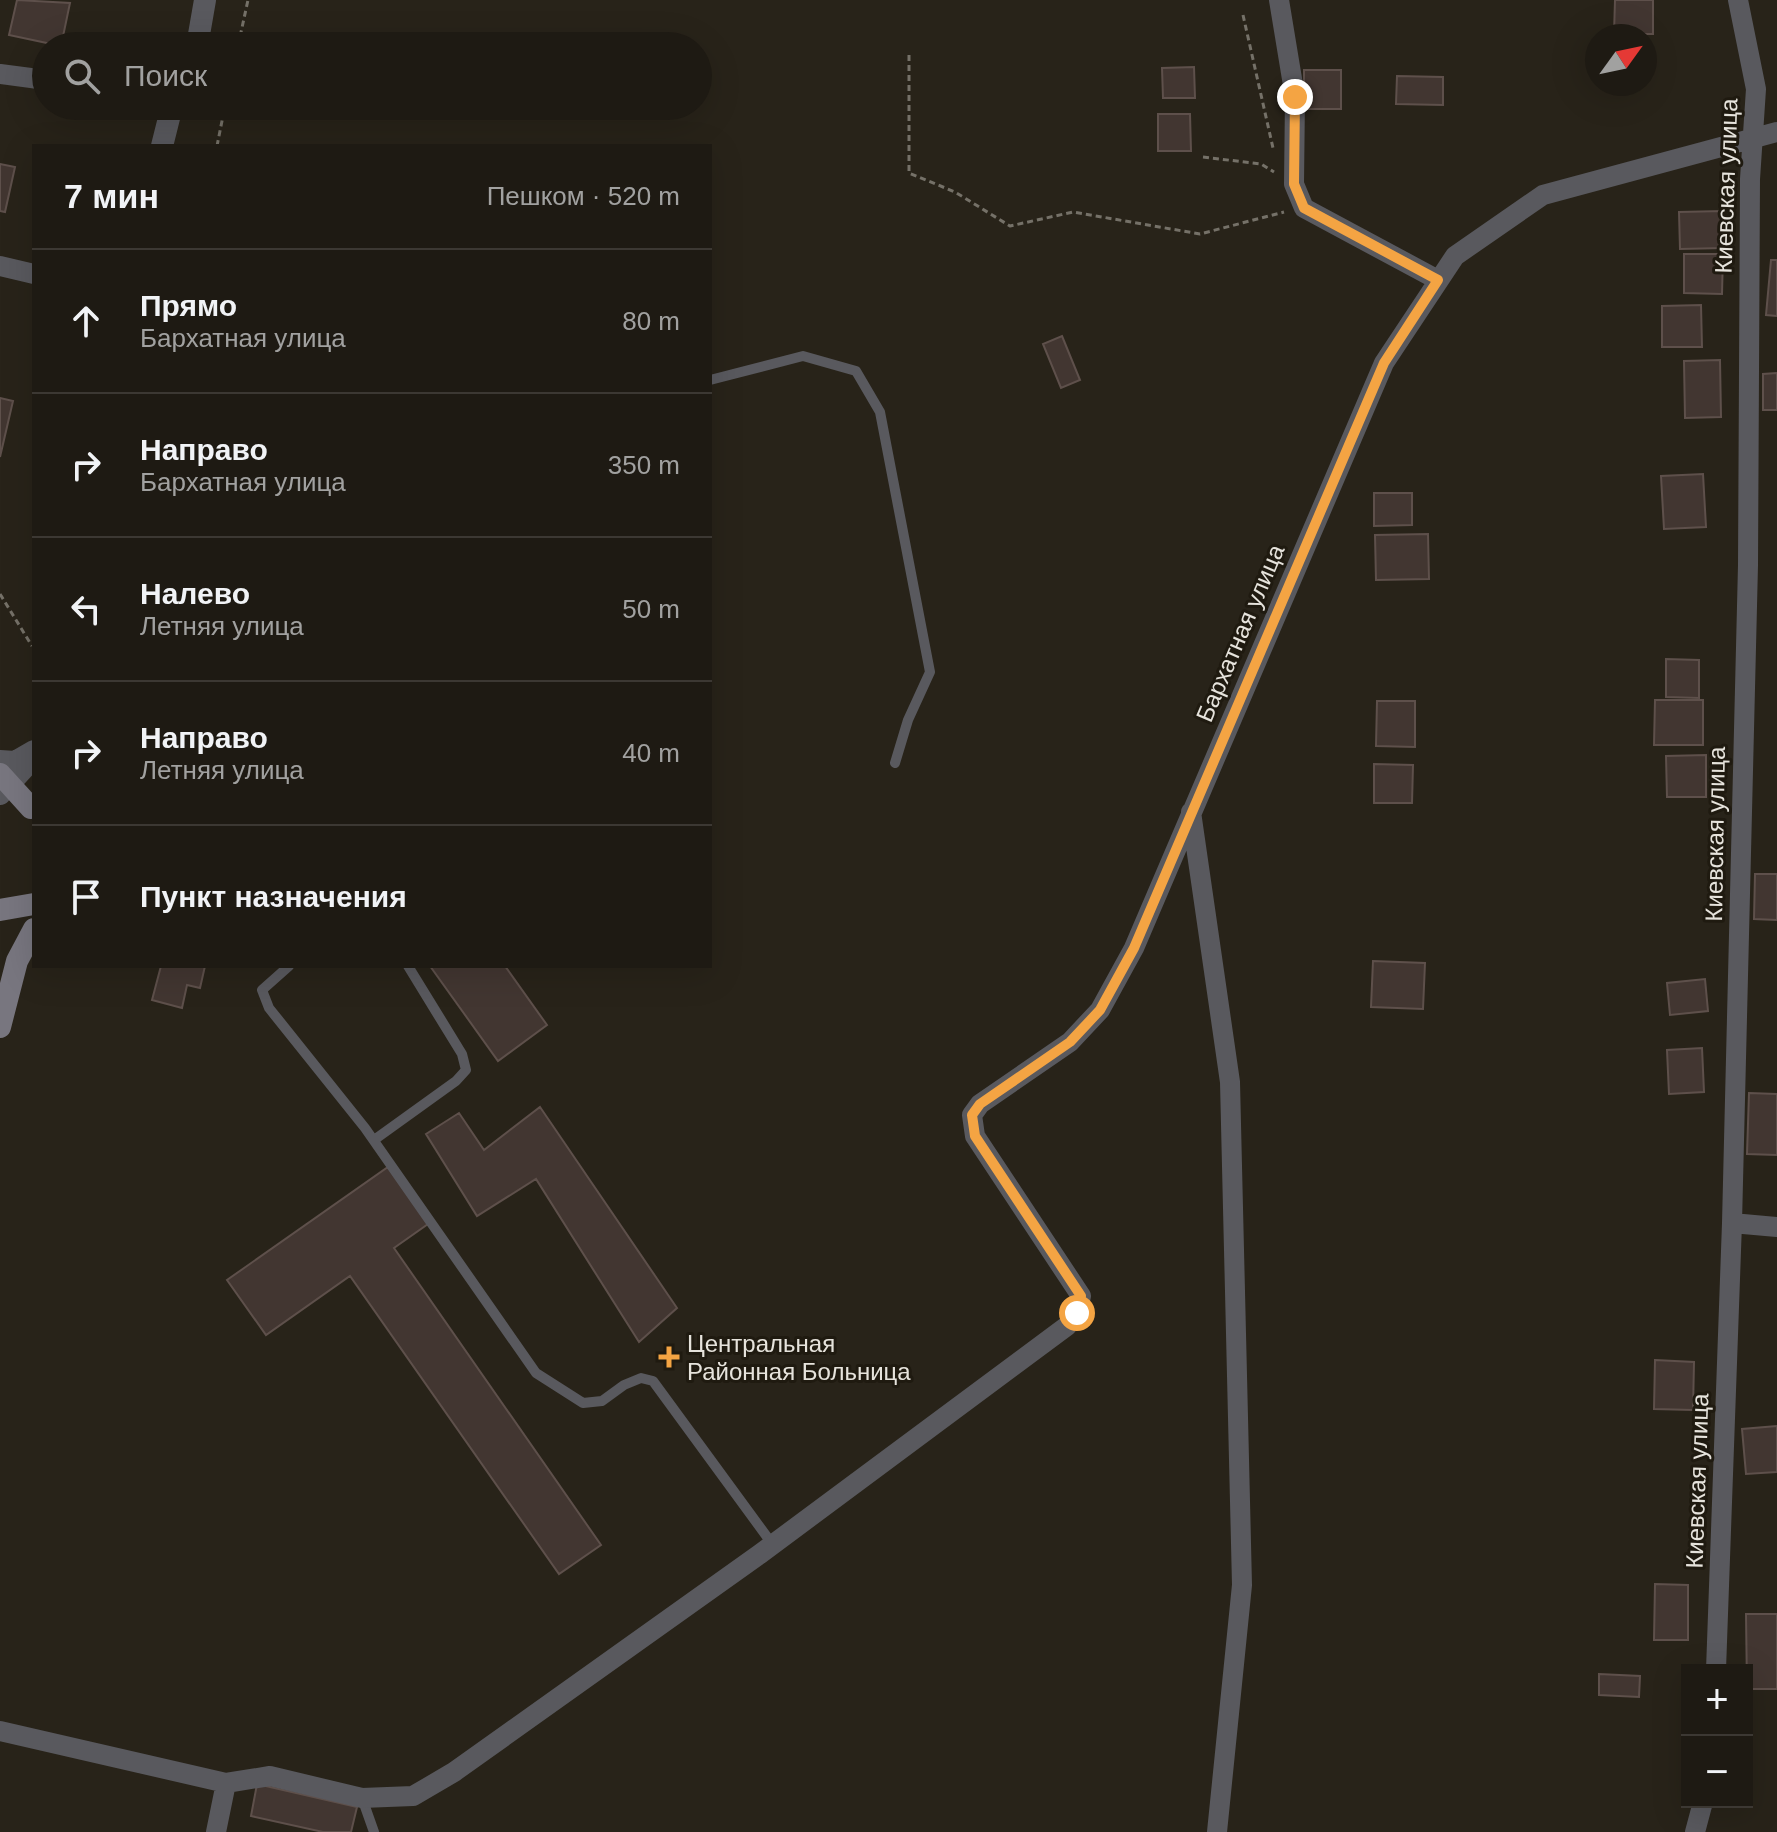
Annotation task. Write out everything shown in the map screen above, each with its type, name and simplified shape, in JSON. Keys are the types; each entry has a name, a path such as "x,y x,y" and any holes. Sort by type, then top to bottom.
{"main road":[{"path":"2,789 32,808"},
{"path":"0,910 32,904"},
{"path":"0,1027 17,961 32,933"}],"street":[{"path":"184,32 190,0"},
{"path":"199,32 205,0"},
{"path":"1279,0 1295,97 1294,184 1304,208 1438,280"},
{"name":"Киевская улица","path":"1716,1664 1732,1223 1748,581 1751,138 1756,89 1738,0"},
{"path":"0,74 32,78"},
{"path":"162,144 168,120"},
{"path":"178,144 184,120"},
{"name":"Бархатная улица","path":"773,1545 1056,1336 1077,1313 1081,1296 975,1136 972,1115 980,1104 1070,1042 1100,1010 1134,948 1384,363 1455,256 1543,195 1777,132"},
{"path":"0,266 32,274"},
{"path":"0,761 15,762 32,755"},
{"path":"2,789 32,756"},
{"path":"1191,812 1230,1082 1231,1113 1242,1585 1217,1832"},
{"path":"1732,1223 1777,1227"},
{"path":"0,1731 226,1783 270,1776 362,1798 413,1796 454,1772 773,1545"},
{"path":"216,1832 226,1783"},
{"path":"1695,1832 1701,1808"}],"lane":[{"path":"712,379 803,356 856,371 880,412 930,672 908,720 895,763"},
{"path":"287,968 262,990 269,1008 374,1140 536,1373 583,1403 602,1401 624,1385 641,1378 653,1381 773,1545"},
{"path":"374,1140 456,1081 466,1070 462,1054 409,968"},
{"path":"362,1798 374,1832"}],"path":[{"path":"241,32 248,0"},
{"path":"1203,157 1261,164 1280,175 1243,15"},
{"path":"909,55 909,173 955,192 1010,226 1073,212 1200,234 1304,208"},
{"path":"217,144 222,120"},
{"path":"0,594 32,646"}],"building":[{"path":"17,0 70,3 64,32 32,32 32,40 9,35"},
{"path":"1615,0 1653,0 1653,24 1614,24"},
{"path":"1194,67 1195,98 1163,98 1162,68"},
{"path":"1304,70 1341,70 1341,109 1304,109"},
{"path":"1397,76 1443,77 1443,105 1396,104"},
{"path":"1158,114 1190,114 1191,151 1158,151"},
{"path":"0,164 15,167 5,212 0,211"},
{"path":"1723,211 1724,248 1680,249 1679,212"},
{"path":"1684,254 1723,254 1722,294 1684,293"},
{"path":"1771,260 1777,260 1777,316 1766,315"},
{"path":"1701,305 1702,347 1662,347 1662,306"},
{"path":"1062,336 1080,380 1061,388 1043,344"},
{"path":"1720,360 1721,417 1685,418 1684,361"},
{"path":"1777,373 1777,410 1763,410 1763,374"},
{"path":"0,398 13,401 0,457"},
{"path":"1703,474 1706,527 1664,529 1661,476"},
{"path":"1374,493 1412,493 1412,525 1374,526"},
{"path":"1428,534 1429,579 1376,580 1375,535"},
{"path":"1666,659 1699,660 1699,698 1666,697"},
{"path":"1655,700 1703,700 1703,745 1654,745"},
{"path":"1377,701 1415,701 1415,747 1376,746"},
{"path":"1706,755 1706,797 1667,797 1666,756"},
{"path":"1374,764 1413,765 1412,803 1374,803"},
{"path":"1755,874 1777,874 1777,920 1754,919"},
{"path":"1373,961 1425,963 1423,1009 1371,1007"},
{"path":"160,968 205,968 200,988 187,985 182,1008 152,1000"},
{"path":"431,968 506,968 547,1025 498,1061"},
{"path":"1705,979 1708,1011 1670,1015 1667,983"},
{"path":"1702,1048 1704,1092 1669,1094 1667,1050"},
{"path":"1749,1093 1777,1094 1777,1155 1747,1154"},
{"path":"540,1107 677,1308 639,1342 536,1179 477,1216 426,1134 459,1113 484,1150"},
{"path":"388,1167 428,1224 394,1248 601,1545 559,1574 350,1276 266,1335 227,1280"},
{"path":"1655,1360 1694,1362 1693,1410 1654,1409"},
{"path":"1777,1426 1777,1472 1746,1474 1742,1429"},
{"path":"1655,1584 1688,1585 1688,1640 1654,1640"},
{"path":"1746,1614 1777,1614 1777,1689 1753,1689 1753,1664 1747,1664"},
{"path":"1599,1674 1640,1676 1639,1697 1599,1695"},
{"path":"257,1784 357,1807 351,1832 323,1832 251,1816"}],"place":[{"name":"Центральная Районная Больница","path":"669,1357"}],"route":[{"path":"1077,1313 1081,1296 1009,1192 975,1136 972,1115 980,1104 1046,1062 1100,1010 1134,948 1384,363 1438,280 1304,208 1294,184 1297,142 1295,97"}]}
